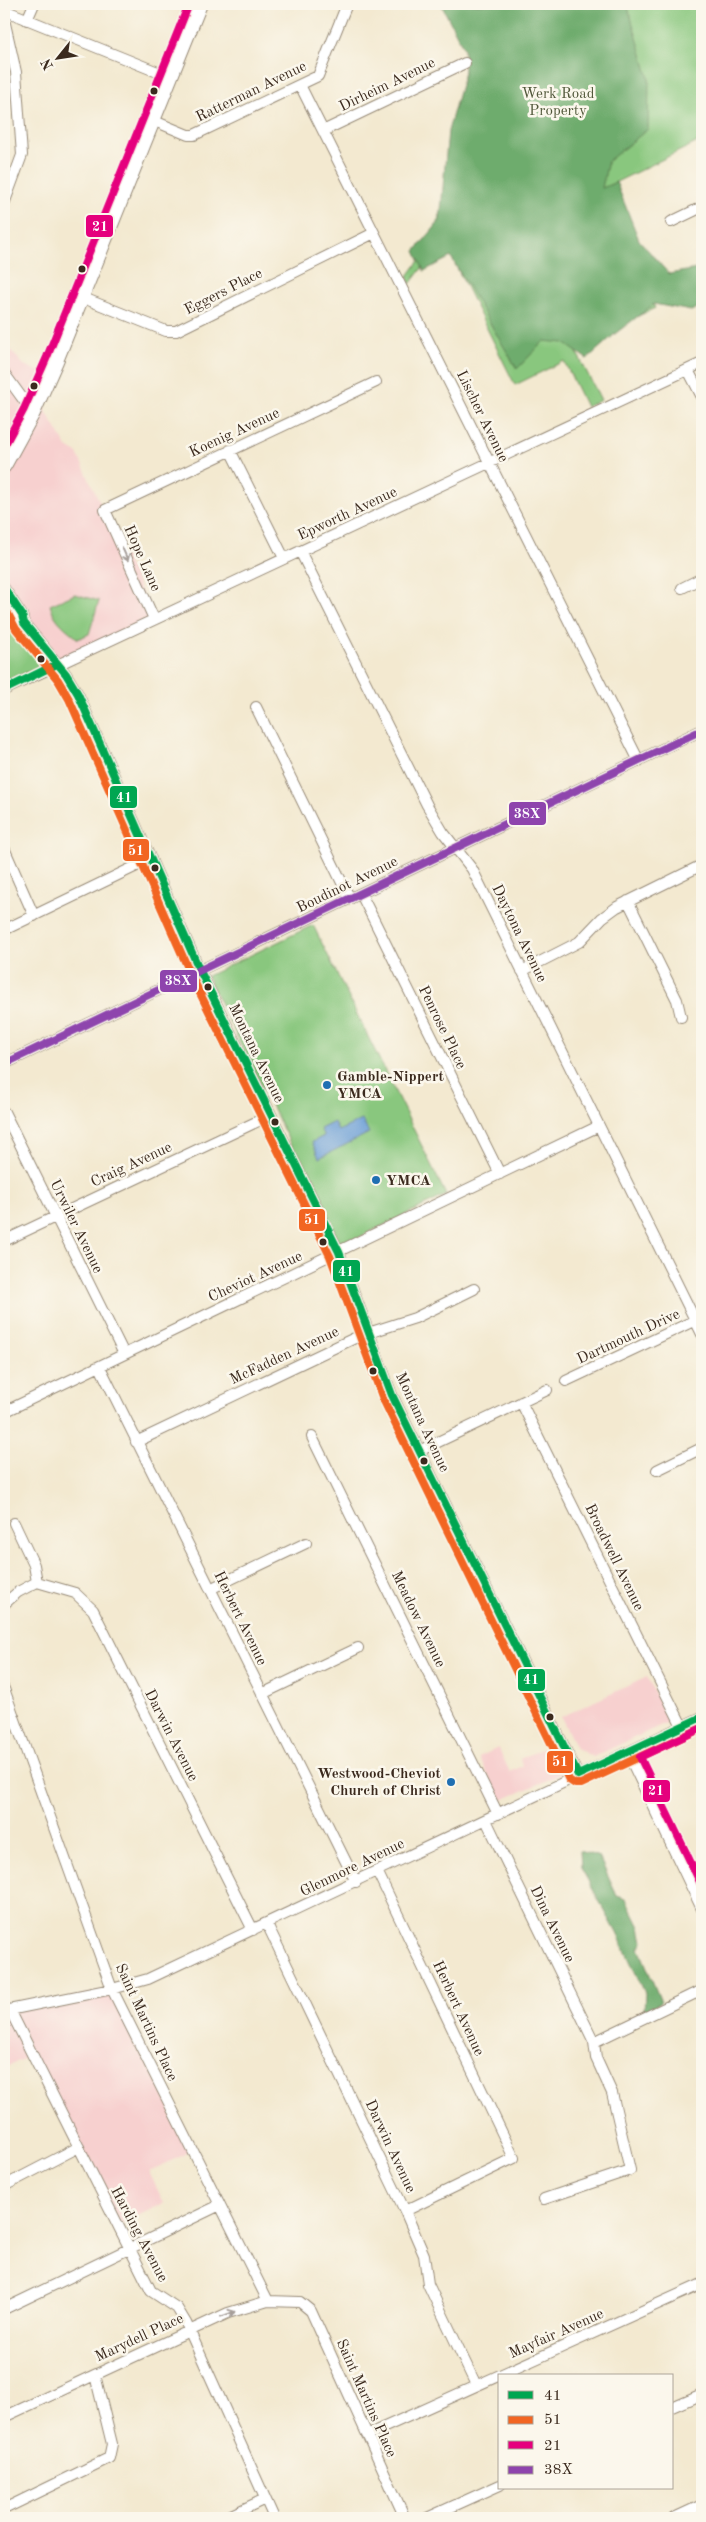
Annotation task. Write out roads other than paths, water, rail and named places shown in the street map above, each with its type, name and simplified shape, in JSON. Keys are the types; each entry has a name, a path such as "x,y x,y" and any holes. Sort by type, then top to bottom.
{"main road":[{"path":"4,466 33,413 82,298 200,4"}],"street":[{"path":"27,20 34,4"},
{"name":"Ratterman Avenue","path":"152,120 188,135 194,135 318,76 347,4"},
{"path":"4,10 170,77"},
{"path":"4,19 16,72 22,155 4,204"},
{"name":"Dirheim Avenue","path":"323,131 465,63"},
{"name":"Lischer Avenue","path":"300,85 639,761"},
{"path":"671,222 702,207"},
{"name":"Eggers Place","path":"82,298 166,331 176,331 374,233"},
{"name":"Epworth Avenue","path":"4,690 702,363"},
{"path":"688,370 702,397"},
{"path":"4,373 33,413"},
{"name":"Koenig Avenue","path":"105,510 376,382"},
{"path":"230,450 284,558"},
{"name":"Hope Lane","path":"105,510 154,619"},
{"name":"Daytona Avenue","path":"300,551 426,805 472,869 599,1126 699,1319 702,1334"},
{"path":"682,588 702,578"},
{"name":"Montana Avenue","path":"4,588 22,615 24,623"},
{"name":"Montana Avenue","path":"4,603 16,619 24,623 58,664 78,694 200,971 339,1252 392,1395 578,1775"},
{"path":"256,707 350,899"},
{"name":"Boudinot Avenue","path":"4,1064 702,730"},
{"path":"4,848 34,916"},
{"path":"4,930 151,859"},
{"path":"522,971 579,942 609,912 702,866"},
{"name":"Penrose Place","path":"361,894 500,1174"},
{"path":"628,901 677,1000 681,1017"},
{"name":"Urwiler Avenue","path":"4,1112 124,1354"},
{"name":"Craig Avenue","path":"4,1240 271,1115"},
{"name":"Cheviot Avenue","path":"4,1412 599,1126"},
{"name":"McFadden Avenue","path":"136,1442 369,1332 415,1318 474,1289"},
{"name":"Dartmouth Drive","path":"566,1381 699,1319"},
{"name":"Herbert Avenue","path":"100,1366 136,1442 356,1882"},
{"path":"419,1451 547,1390"},
{"name":"Broadwell Avenue","path":"521,1402 682,1726"},
{"name":"Meadow Avenue","path":"312,1436 498,1814"},
{"path":"658,1470 702,1448"},
{"path":"4,1604 18,1592 37,1582 34,1565 14,1523"},
{"path":"210,1589 306,1543"},
{"name":"Darwin Avenue","path":"37,1582 75,1593 93,1610 253,1930"},
{"path":"262,1694 358,1648"},
{"name":"Saint Martins Place","path":"4,1689 112,1990 268,2301"},
{"name":"Glenmore Avenue","path":"7,2011 112,1990 148,1979 682,1726 701,1721"},
{"path":"628,1752 702,1909"},
{"name":"Dina Avenue","path":"486,1820 594,2042 596,2058 612,2093 630,2170 544,2199"},
{"name":"Herbert Avenue","path":"377,1871 514,2158 405,2211"},
{"name":"Darwin Avenue","path":"267,1924 405,2211 424,2254 428,2284 476,2385"},
{"path":"594,2042 702,1990"},
{"name":"Harding Avenue","path":"7,2011 79,2147 128,2249 151,2291 178,2308 274,2518"},
{"path":"4,2186 79,2147"},
{"path":"4,2309 220,2205"},
{"name":"Mayfair Avenue","path":"501,2374 702,2284"},
{"name":"Marydell Place","path":"4,2417 228,2313 268,2301 292,2302"},
{"name":"Saint Martins Place","path":"292,2302 304,2304 311,2311 405,2518"},
{"path":"4,2509 109,2458 112,2444 95,2375"},
{"name":"Mayfair Avenue","path":"367,2435 498,2375"},
{"path":"674,2406 702,2394"},
{"path":"427,2518 498,2486"},
{"path":"225,2518 265,2499"},
{"path":"674,2518 702,2506"}],"water":[{"path":"362,1120 369,1133 319,1158 312,1142 324,1136 320,1129 334,1122 338,1131"}],"place":[{"name":"Gamble-Nippert YMCA","path":"327,1085"},
{"name":"YMCA","path":"376,1180"},
{"name":"Westwood-Cheviot Church of Christ","path":"451,1782"}],"park label":[{"name":"Werk Road Property","path":"558,102"}]}
